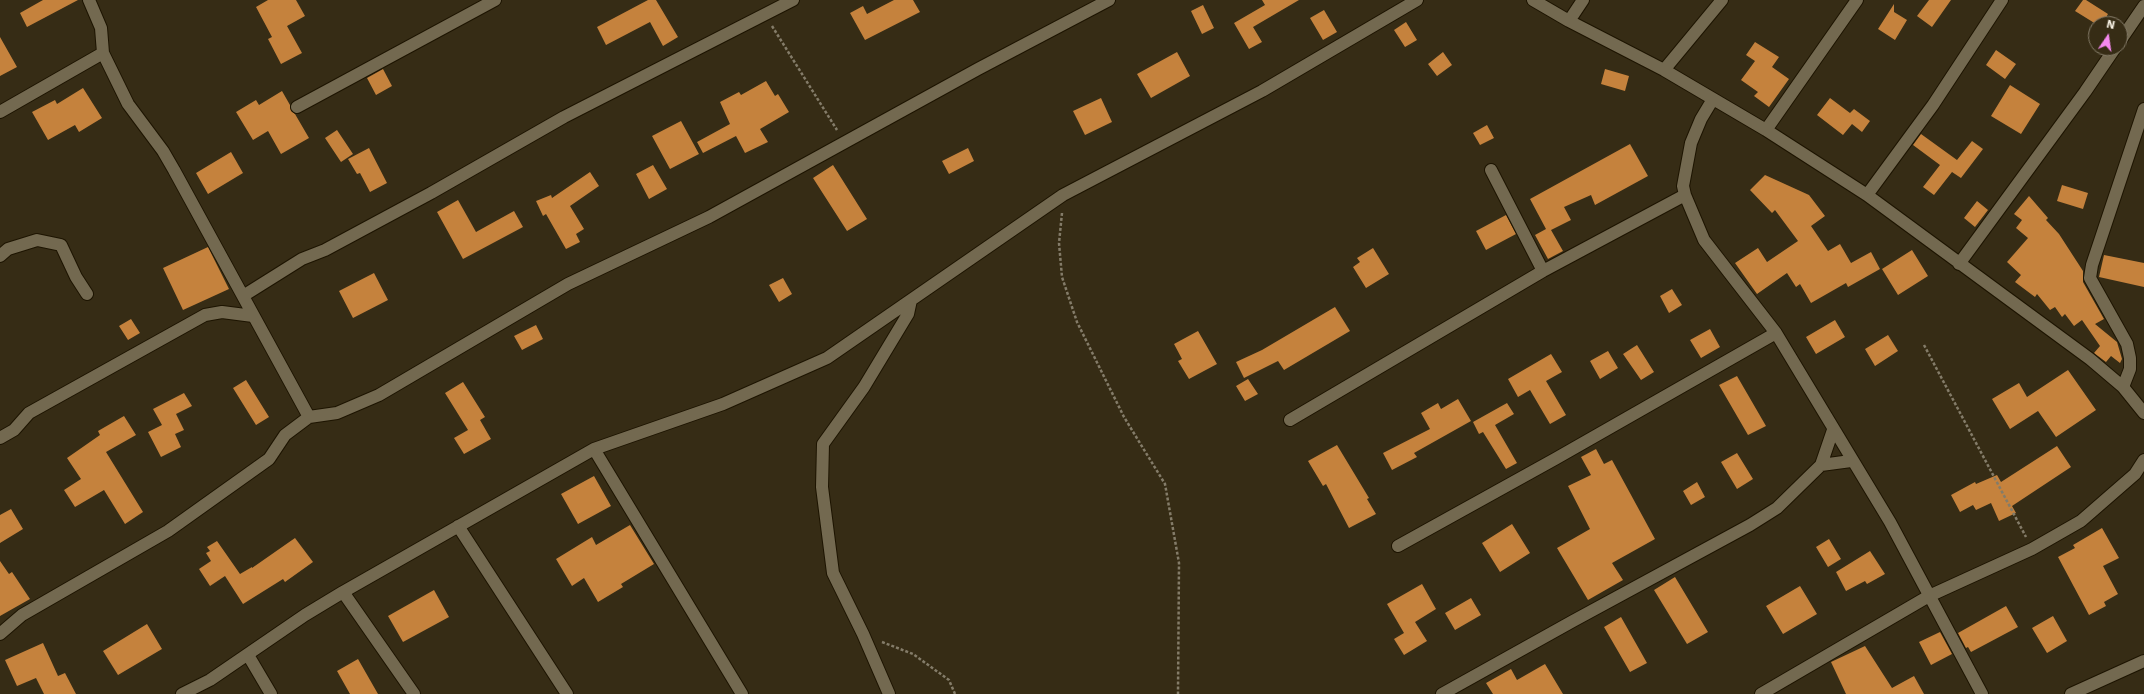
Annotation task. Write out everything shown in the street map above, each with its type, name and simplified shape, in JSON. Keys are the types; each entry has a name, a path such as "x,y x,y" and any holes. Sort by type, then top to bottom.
{"street":[{"path":"89,0 101,28 103,53 128,104 162,151 309,417"},
{"path":"297,107 495,0"},
{"path":"243,296 302,259 325,250 431,193 564,117 793,0"},
{"path":"0,634 22,615 174,526 269,459 285,435 309,417 338,413 379,394 568,284 709,217 1109,0"},
{"path":"182,694 210,680 343,592 410,556 458,526 594,449 723,404 827,358 1063,195 1262,91 1417,0"},
{"path":"1533,0 1569,21 1664,70 1766,130 1867,195 2090,359 2123,387 2144,413"},
{"path":"1569,21 1583,0"},
{"path":"1664,70 1722,0"},
{"path":"1766,130 1857,0"},
{"path":"1867,195 1933,105 2002,0"},
{"path":"2128,29 2144,6"},
{"path":"0,112 103,53"},
{"path":"1959,264 2086,92 2111,56"},
{"path":"1713,99 1701,119 1691,143 1683,186 1685,196 1704,240 1776,333 1851,461 1890,522 1982,694"},
{"path":"2123,387 2130,369 2130,358 2127,344 2090,278 2092,265 2144,109"},
{"path":"1491,170 1543,271"},
{"path":"1290,420 1543,271 1685,196"},
{"path":"0,256 8,249 37,240 61,245 76,277 87,294"},
{"path":"889,694 863,634 833,573 822,488 823,444 872,374 908,314 911,300"},
{"path":"0,438 14,430 29,413 205,315 222,312 253,316"},
{"path":"1398,546 1555,459 1776,333"},
{"path":"1442,694 1750,525 1777,508 1821,465 1833,430"},
{"path":"594,449 742,694"},
{"path":"1761,694 1929,596 2032,549 2081,521 2135,474 2144,460"},
{"path":"1821,465 1851,461"},
{"path":"458,526 566,694"},
{"path":"343,592 414,694"},
{"path":"248,655 271,694"},
{"path":"2071,694 2144,661"}],"path":[{"path":"766,15 845,142"},
{"path":"1063,195 1059,243 1062,277 1077,322 1124,417 1165,484 1179,563 1178,694"},
{"path":"1924,345 2032,549"},
{"path":"863,634 913,654 949,680 955,694"}],"building":[{"path":"43,0 78,0 27,27 20,13"},
{"path":"268,0 296,0 305,16 287,26 302,53 281,64 268,39 272,37 256,7"},
{"path":"648,0 656,0 678,37 663,46 650,22 606,45 597,27"},
{"path":"894,0 913,0 920,12 865,40 850,13 863,6 867,14"},
{"path":"1262,0 1299,0 1253,27 1262,42 1249,49 1234,23 1265,5"},
{"path":"1929,0 1951,0 1932,27 1917,16"},
{"path":"2083,0 2086,0 2108,14 2107,16 2088,16 2088,19 2075,11"},
{"path":"1894,4 1894,12 1907,20 1895,40 1878,29"},
{"path":"1203,5 1214,28 1202,34 1191,11"},
{"path":"1324,10 1337,32 1323,40 1310,18"},
{"path":"1406,22 1417,40 1405,47 1394,30"},
{"path":"0,37 17,67 0,76"},
{"path":"1755,42 1779,57 1772,67 1789,79 1769,107 1754,96 1758,92 1741,80 1755,61 1746,55"},
{"path":"1996,50 2016,64 2005,79 1986,65"},
{"path":"1177,52 1190,76 1151,98 1137,74"},
{"path":"1443,52 1452,65 1437,76 1428,64"},
{"path":"383,69 392,86 376,95 367,78"},
{"path":"1605,69 1629,76 1625,91 1601,84"},
{"path":"766,81 775,96 778,94 789,112 760,129 768,142 745,153 736,136 703,153 697,142 730,124 720,102 739,92 741,95"},
{"path":"2010,85 2040,104 2021,134 1991,116"},
{"path":"83,88 102,118 79,132 75,125 48,140 32,112 55,100 57,104"},
{"path":"282,91 290,105 291,111 295,114 309,138 281,154 268,131 253,140 236,112 256,100 259,105"},
{"path":"1101,98 1112,122 1085,135 1073,111"},
{"path":"1830,98 1850,113 1854,109 1870,121 1862,132 1852,124 1843,135 1817,115"},
{"path":"681,121 699,154 670,169 652,136"},
{"path":"1487,125 1494,138 1480,145 1473,133"},
{"path":"337,130 353,154 341,162 325,138"},
{"path":"1921,134 1957,160 1972,141 1983,149 1961,178 1952,172 1934,195 1923,187 1940,165 1913,145"},
{"path":"1630,144 1648,176 1595,205 1591,195 1564,207 1571,220 1551,230 1563,251 1548,259 1535,235 1546,229 1530,199"},
{"path":"369,148 387,183 370,192 360,173 357,174 348,159"},
{"path":"968,148 974,161 949,174 942,161"},
{"path":"231,152 243,173 208,194 196,173"},
{"path":"653,165 667,189 649,199 636,174"},
{"path":"833,165 867,219 847,231 813,178"},
{"path":"590,172 599,186 570,206 584,229 576,234 580,242 566,249 546,214 543,216 536,201 551,195 552,198"},
{"path":"1765,175 1809,195 1825,216 1811,226 1828,251 1840,244 1851,263 1871,252 1880,269 1848,287 1846,283 1811,303 1800,284 1796,287 1787,273 1757,294 1735,263 1758,248 1767,262 1798,241 1775,210 1772,213 1750,190"},
{"path":"2062,185 2088,193 2083,209 2057,201"},
{"path":"2029,196 2048,218 2046,220 2059,234 2083,271 2083,282 2104,319 2095,324 2117,342 2122,359 2120,363 2111,356 2106,362 2094,353 2100,346 2082,320 2074,326 2065,314 2062,317 2055,307 2050,310 2037,294 2035,297 2015,282 2021,275 2007,262 2028,238 2016,228 2022,220 2014,214"},
{"path":"458,200 476,232 514,211 523,227 463,259 437,212"},
{"path":"1977,201 1988,210 1975,227 1964,218"},
{"path":"1506,215 1516,234 1486,250 1476,231"},
{"path":"208,247 229,289 183,310 163,268"},
{"path":"1373,248 1389,274 1366,288 1353,267 1360,262 1357,258"},
{"path":"1912,250 1928,276 1898,295 1882,269"},
{"path":"2104,255 2144,263 2144,287 2099,277"},
{"path":"374,273 388,300 353,318 339,291"},
{"path":"783,278 792,294 779,302 769,285"},
{"path":"1672,289 1682,305 1669,313 1660,296"},
{"path":"1335,307 1350,331 1284,370 1278,361 1244,378 1236,362 1262,350"},
{"path":"131,319 140,333 128,340 119,326"},
{"path":"1835,320 1845,337 1816,354 1806,337"},
{"path":"536,325 543,339 522,350 514,336"},
{"path":"1710,329 1720,347 1701,358 1690,340"},
{"path":"1198,331 1217,364 1189,379 1178,361 1182,359 1174,344"},
{"path":"1888,335 1898,351 1875,366 1865,349"},
{"path":"1637,345 1654,372 1641,380 1623,354"},
{"path":"1608,351 1618,368 1600,379 1590,361"},
{"path":"1551,354 1562,372 1546,381 1566,415 1550,424 1530,390 1518,397 1508,379"},
{"path":"2068,370 2096,410 2056,437 2038,411 2010,429 1992,399 2019,383 2027,397"},
{"path":"1737,376 1766,426 1748,435 1719,385"},
{"path":"1248,379 1258,394 1245,401 1236,386"},
{"path":"246,380 269,417 256,425 233,388"},
{"path":"463,382 485,417 480,420 491,439 464,454 454,438 468,430 445,393"},
{"path":"184,393 192,406 176,414 184,430 175,434 181,447 161,457 148,432 162,425 153,409"},
{"path":"1458,399 1471,421 1414,453 1417,457 1392,470 1383,453 1430,429 1421,413 1438,403 1441,409"},
{"path":"1507,403 1514,414 1495,425 1517,463 1506,469 1483,432 1479,434 1473,422"},
{"path":"124,416 136,435 106,452 143,512 125,524 104,490 75,507 64,490 81,479 67,458 100,435 98,431"},
{"path":"1337,445 1369,498 1367,499 1376,514 1349,528 1326,484 1323,486 1308,461"},
{"path":"2057,446 2071,467 2012,506 2016,513 1999,521 1991,503 1976,510 1973,505 1960,512 1951,495 1975,482 1976,484 1997,475 2001,482"},
{"path":"1596,449 1604,464 1612,460 1655,539 1612,563 1623,580 1588,600 1557,548 1590,529 1568,486 1591,475 1581,457"},
{"path":"1737,453 1753,479 1737,489 1721,462"},
{"path":"594,476 611,506 578,524 561,494"},
{"path":"1697,482 1705,497 1691,505 1683,491"},
{"path":"11,509 23,529 0,543 0,515"},
{"path":"1512,524 1530,553 1500,572 1482,543"},
{"path":"630,525 654,564 621,584 623,587 598,602 584,578 572,586 556,559 592,537 596,545"},
{"path":"2102,528 2119,558 2103,566 2118,594 2104,602 2106,606 2089,615 2058,557 2075,548 2073,545"},
{"path":"295,538 313,562 285,582 283,579 243,604 225,576 210,586 199,569 211,561 206,553 210,551 207,547 217,541 240,574 252,568"},
{"path":"1829,539 1841,559 1828,567 1816,547"},
{"path":"1870,551 1885,574 1867,584 1865,581 1846,591 1836,572"},
{"path":"0,561 9,574 12,572 30,599 0,616"},
{"path":"1675,577 1708,632 1687,644 1654,590"},
{"path":"1422,584 1436,609 1415,622 1427,641 1404,655 1394,639 1404,633 1387,604"},
{"path":"1800,586 1817,614 1783,634 1766,606"},
{"path":"434,590 449,617 403,642 388,616"},
{"path":"1471,598 1481,615 1455,630 1445,613"},
{"path":"2006,606 2018,627 1971,652 1968,647 1966,648 1958,633"},
{"path":"2053,616 2067,641 2047,653 2032,628"},
{"path":"1621,617 1647,663 1630,672 1604,627"},
{"path":"147,624 162,649 118,675 103,651"},
{"path":"1940,632 1952,654 1931,665 1919,642"},
{"path":"43,643 58,676 65,673 76,694 44,694 36,678 17,686 5,660"},
{"path":"1865,646 1892,688 1914,676 1924,694 1846,694 1831,662"},
{"path":"358,659 378,694 350,694 337,671"},
{"path":"1545,664 1563,694 1493,694 1486,683 1511,669 1517,680"}]}
